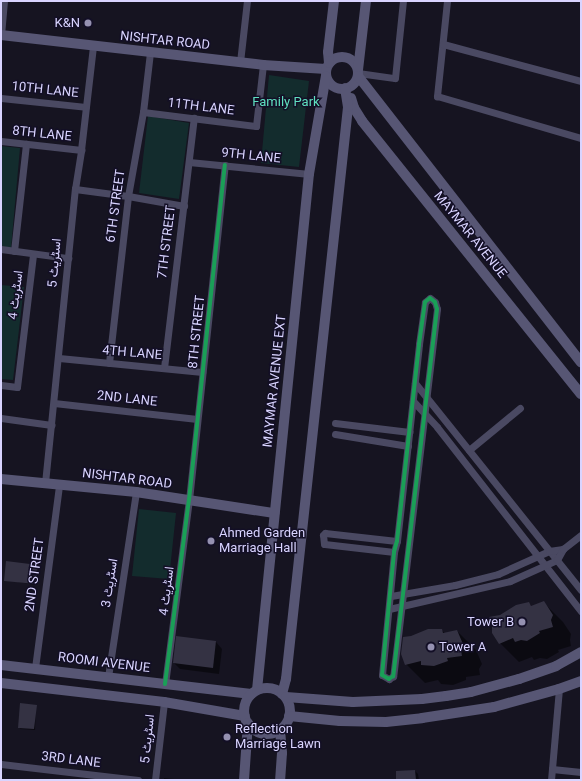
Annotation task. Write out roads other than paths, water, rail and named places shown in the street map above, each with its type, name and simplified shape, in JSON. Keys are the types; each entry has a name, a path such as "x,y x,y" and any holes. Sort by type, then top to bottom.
{"main road":[{"name":"MAYMAR AVENUE EXT","path":"254,692 309,174 327,69 334,1"},
{"path":"358,73 351,59 345,57 339,57 327,69 333,86 347,88 355,82 358,73 366,1"},
{"name":"NISHTAR ROAD","path":"1,35 263,65 327,69"},
{"name":"MAYMAR AVENUE","path":"358,73 581,362"},
{"path":"284,696 348,107 347,88"},
{"name":"MAYMAR AVENUE","path":"347,88 354,108 362,121 581,394"},
{"name":"NISHTAR ROAD","path":"1,479 136,492 274,513"},
{"path":"284,696 353,702 422,699 446,696 471,692 519,679 556,666 581,652"},
{"name":"ROOMI AVENUE","path":"1,665 108,678 254,692"},
{"path":"289,716 340,721 386,722 494,707 581,682"},
{"path":"1,683 164,702 246,719 254,729 262,733 271,733 280,730 286,724 289,716 289,706 284,696 274,689 265,688 254,692 244,708 246,719 244,780"},
{"path":"280,730 282,753 280,780"}],"street":[{"path":"1,35 4,1"},
{"path":"240,62 247,1"},
{"path":"358,73 395,78 403,1"},
{"path":"447,1 437,96 581,138"},
{"path":"443,44 581,81"},
{"name":"اسٹریٹ 5","path":"45,483 59,358 75,189 93,46"},
{"name":"6TH STREET","path":"109,363 128,196 144,112 150,52"},
{"name":"11TH LANE","path":"144,112 256,126 263,65"},
{"name":"10TH LANE","path":"1,98 86,107"},
{"name":"7TH STREET","path":"164,368 190,162 194,118"},
{"name":"8TH LANE","path":"1,141 81,150"},
{"path":"14,251 26,144"},
{"name":"9TH LANE","path":"190,162 309,174"},
{"name":"8TH STREET","path":"189,500 225,165"},
{"path":"75,189 128,196 184,206"},
{"path":"1,250 68,258"},
{"name":"اسٹریٹ 4","path":"1,385 17,387 33,254"},
{"path":"430,298 435,302 437,309 402,606 393,676 390,679 382,676 390,609 394,552 397,541 415,383 425,302 430,298"},
{"name":"4TH LANE","path":"59,358 202,372"},
{"path":"415,383 581,590"},
{"path":"412,401 424,412 581,611"},
{"name":"2ND LANE","path":"54,403 197,419"},
{"path":"469,450 520,408"},
{"path":"1,418 52,425"},
{"path":"335,423 409,432"},
{"path":"335,434 408,446"},
{"name":"2ND STREET","path":"35,668 60,485"},
{"name":"اسٹریٹ 3","path":"108,678 136,492"},
{"name":"اسٹریٹ 4","path":"166,684 189,500"},
{"path":"394,552 324,544 323,535 325,532 397,541"},
{"path":"390,609 502,584 557,560 563,549 581,535"},
{"path":"391,596 455,585 498,574 549,551 563,549"},
{"path":"551,780 559,689"},
{"name":"اسٹریٹ 5","path":"155,780 164,702"},
{"name":"3RD LANE","path":"1,764 96,778 138,780"},
{"path":"552,769 581,772"}],"place":[{"name":"K&N","path":"88,23"},
{"name":"Ahmed Garden Marriage Hall","path":"211,541"},
{"name":"Tower B","path":"522,622"},
{"name":"Tower A","path":"431,647"},
{"name":"Reflection Marriage Lawn","path":"227,737"}],"park label":[{"name":"Family Park","path":"286,102"}]}
